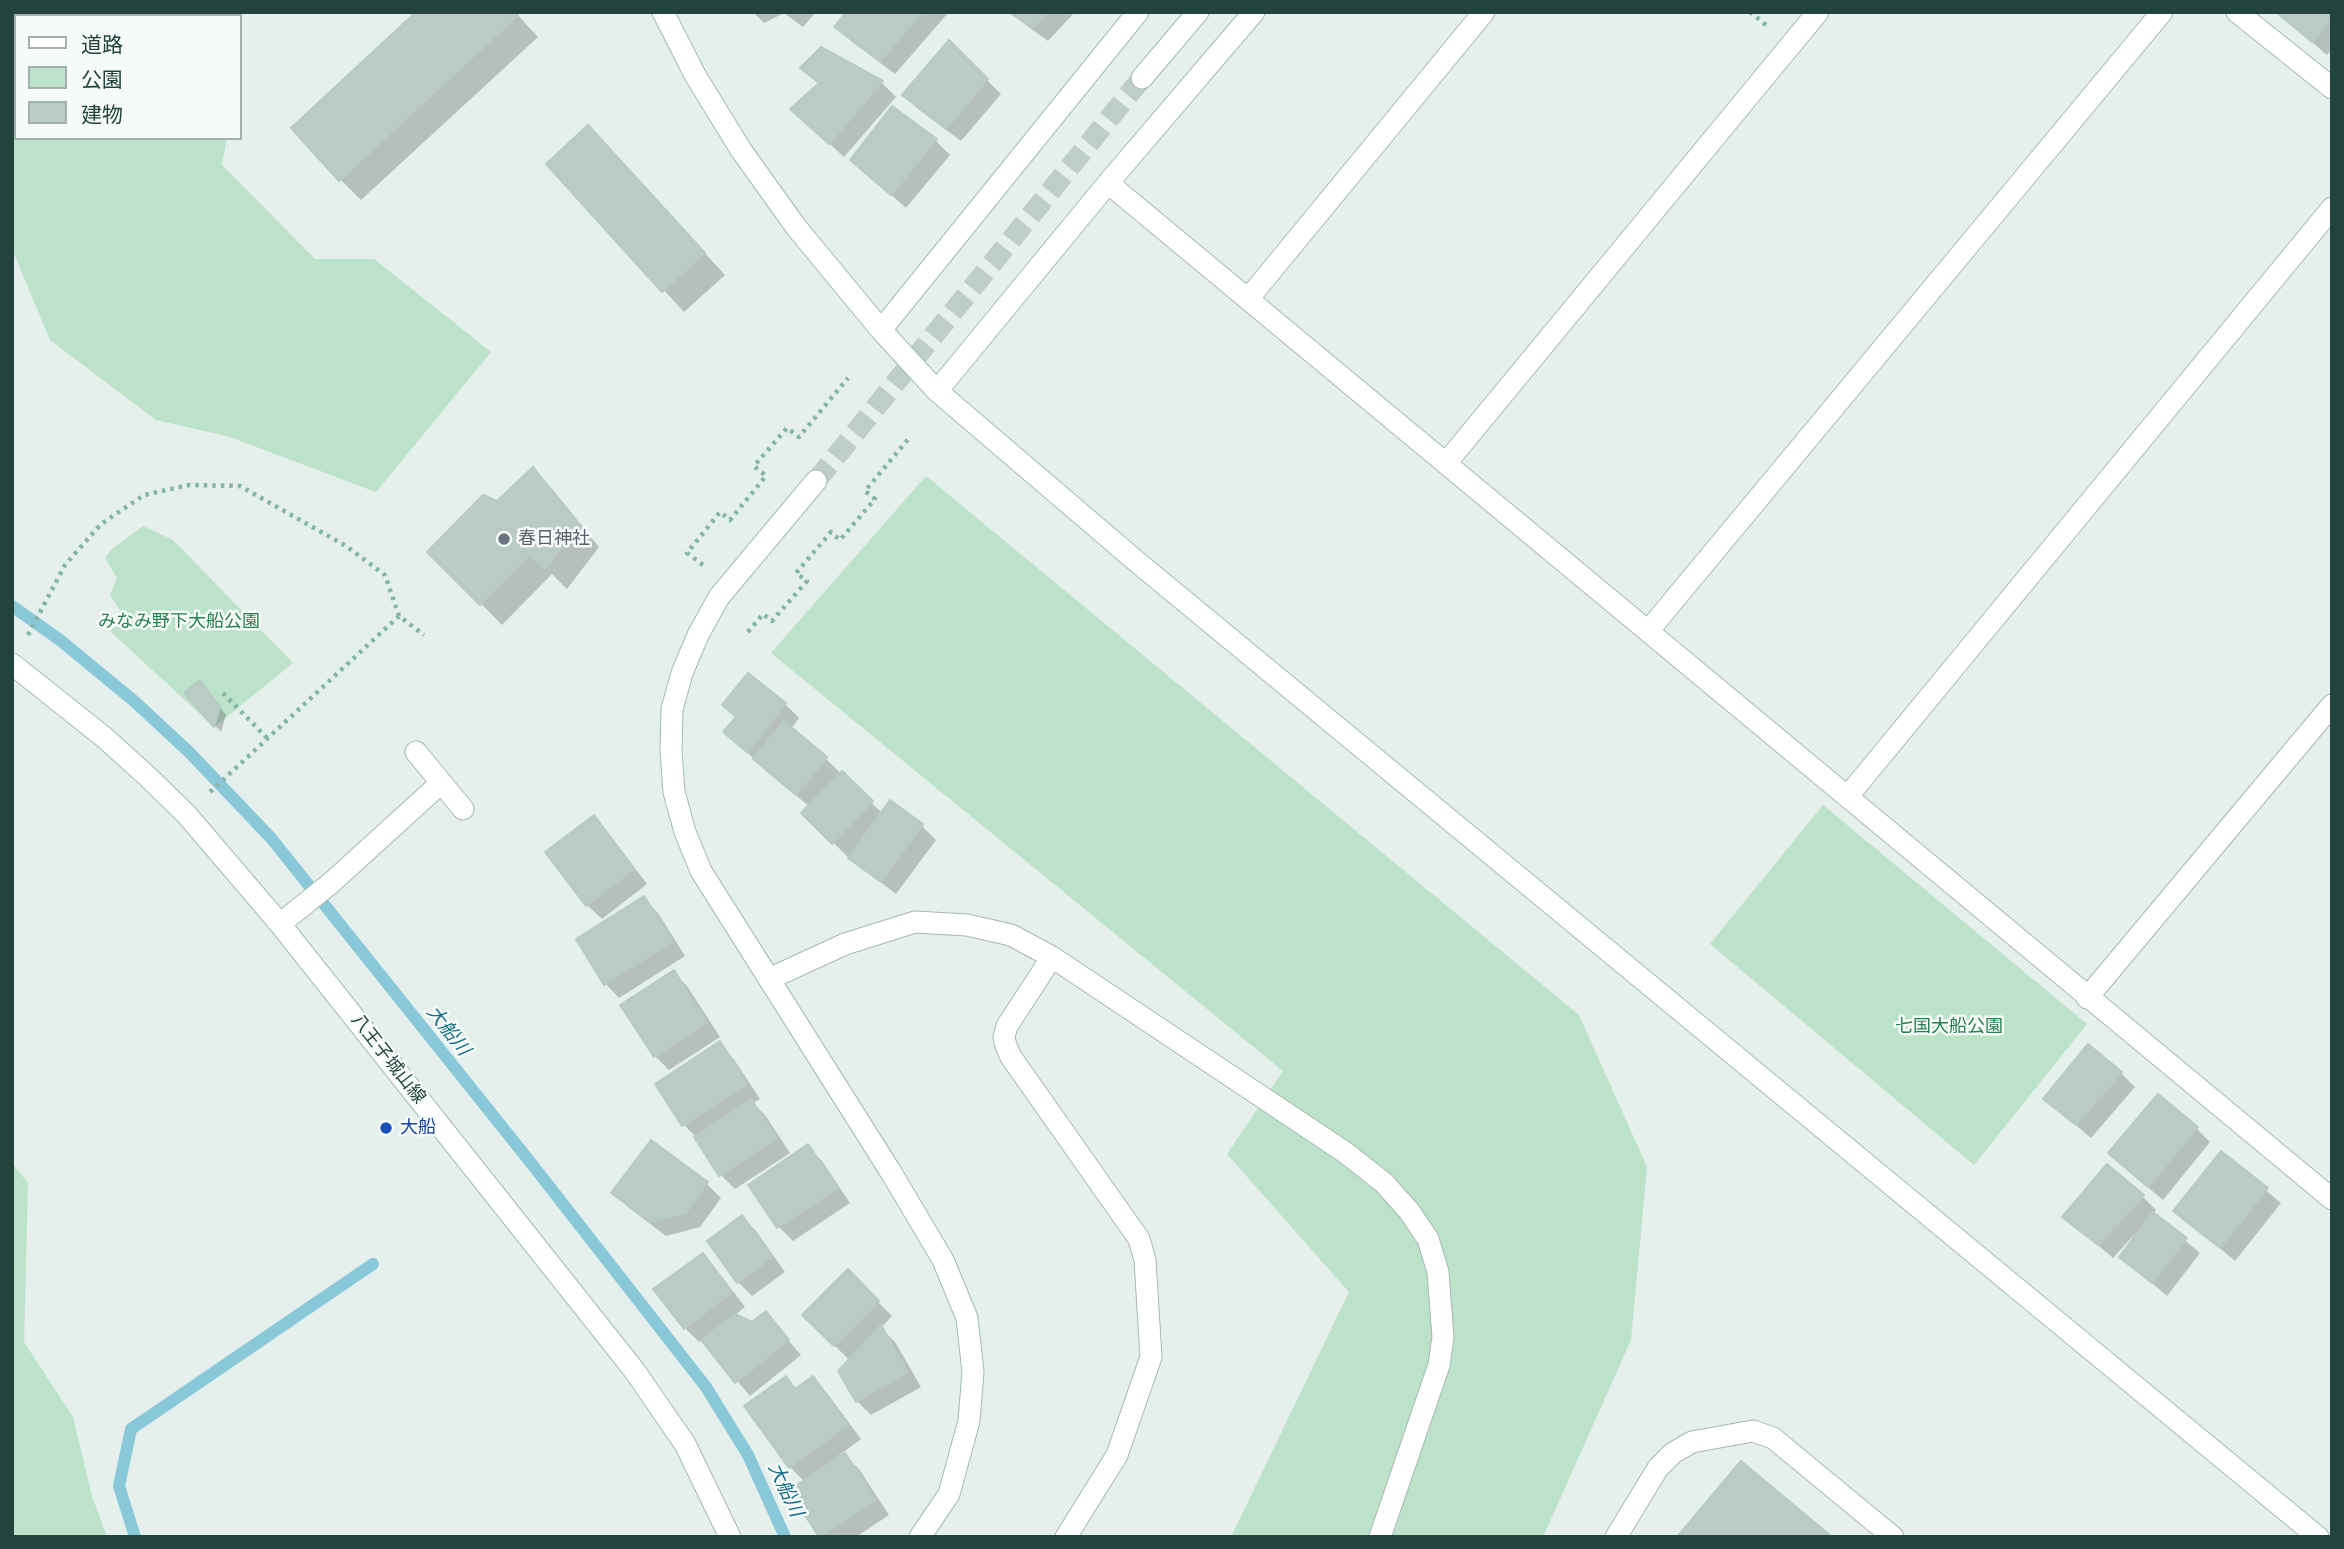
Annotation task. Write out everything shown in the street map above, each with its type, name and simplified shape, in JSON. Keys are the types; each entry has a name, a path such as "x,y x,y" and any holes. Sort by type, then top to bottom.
{"street":[{"path":"663,12 695,75 741,150 796,227 881,330 937,391 1136,561 2318,1537"},
{"path":"881,330 1138,12"},
{"path":"1142,78 1198,12"},
{"path":"937,391 1108,183 1254,12"},
{"path":"1248,299 1484,12"},
{"path":"1447,463 1818,12"},
{"path":"1649,630 2162,12"},
{"path":"2237,12 2332,88"},
{"path":"1108,183 1649,630 2087,998 2329,1191"},
{"path":"1847,796 2332,208"},
{"path":"816,481 719,597 698,635 682,673 672,709 674,792 685,832 701,871 892,1174 943,1260 967,1318 973,1372 969,1421 948,1494 920,1537"},
{"name":"八王子城山線","path":"12,664 105,738 147,776 187,815 280,924 634,1370 685,1444 730,1537"},
{"path":"2087,998 2332,705"},
{"path":"416,752 463,809"},
{"path":"280,924 331,883 440,783"},
{"path":"769,979 845,944 915,922 967,925 1011,935 1052,957 1346,1153 1384,1183 1409,1211 1427,1239 1438,1272 1443,1336 1439,1365 1380,1537"},
{"path":"1052,957 1007,1026 1004,1037 1006,1046 1139,1239 1144,1260 1151,1357 1116,1455 1066,1537"},
{"path":"1616,1537 1658,1468 1673,1453 1692,1442 1753,1431 1773,1438 1894,1537"}],"path":[{"path":"708,568 687,553 720,512 730,520 759,485 766,476 754,466 787,428 799,437 848,378"},
{"path":"748,632 763,614 772,621 807,581 796,573 831,531 840,540 875,499 865,491 910,437"},
{"path":"29,633 65,565 101,524 144,495 189,485 240,486 346,546 384,575 399,616 424,635"},
{"path":"209,793 399,616"},
{"path":"223,693 267,738"}],"green space":[{"path":"12,12 214,12 216,14 14,14 14,140 227,140 222,165 315,259 374,259 491,352 376,492 227,436 156,420 50,340 12,249"},
{"path":"926,476 1579,1015 1647,1167 1631,1340 1543,1537 1231,1537 1349,1292 1227,1154 1283,1071 771,653"},
{"name":"みなみ野下大船公園","path":"143,526 173,540 293,663 214,727 110,631 125,618 110,595 117,578 105,558 112,549"},
{"name":"七国大船公園","path":"1823,805 2087,1024 1974,1165 1710,944"},
{"path":"12,1163 28,1183 24,1342 73,1417 92,1496 107,1537 12,1537"}],"building":[{"path":"416,12 516,12 518,15 339,181 291,128"},
{"path":"846,12 922,12 880,61 834,27"},
{"path":"1011,12 1048,12 1033,28"},
{"path":"2276,12 2332,12 2332,18 2312,42"},
{"path":"949,40 988,79 946,129 902,95"},
{"path":"821,47 883,81 829,144 790,109 819,83 800,68"},
{"path":"892,106 937,139 891,195 850,160"},
{"path":"588,125 705,253 662,292 546,164"},
{"name":"春日神社","path":"533,467 579,525 545,569 530,554 480,605 427,552 483,495 497,501"},
{"path":"748,673 786,703 748,753 723,732 736,717 722,705"},
{"path":"200,680 220,707 214,727 184,693"},
{"path":"784,721 827,757 796,795 753,759"},
{"path":"842,771 873,801 832,844 801,813"},
{"path":"890,800 923,824 881,882 848,858"},
{"path":"594,815 634,869 586,906 545,852"},
{"path":"644,896 673,941 604,985 576,939"},
{"path":"674,970 707,1023 654,1057 620,1005"},
{"path":"720,1041 747,1084 682,1126 655,1084"},
{"path":"2088,1044 2122,1072 2076,1125 2043,1099"},
{"path":"2158,1094 2198,1127 2148,1187 2108,1153"},
{"path":"751,1099 777,1138 719,1176 694,1137"},
{"path":"651,1140 708,1182 686,1213 651,1222 611,1193"},
{"path":"808,1144 838,1188 777,1228 748,1185"},
{"path":"2221,1151 2268,1188 2220,1248 2173,1211"},
{"path":"2107,1164 2144,1195 2098,1245 2062,1217"},
{"path":"2153,1212 2187,1238 2152,1283 2119,1257"},
{"path":"742,1215 772,1257 737,1283 707,1241"},
{"path":"703,1253 732,1292 684,1329 653,1289"},
{"path":"848,1269 879,1301 834,1346 802,1315"},
{"path":"766,1311 789,1340 735,1383 701,1340 735,1314 752,1322"},
{"path":"881,1325 908,1372 856,1402 838,1371"},
{"path":"786,1376 795,1389 813,1376 848,1425 789,1468 744,1406"},
{"path":"845,1453 876,1500 819,1537 789,1490"},
{"path":"1741,1461 1832,1537 1677,1537"}],"waterway":[{"name":"大船川","path":"12,606 60,640 134,701 189,752 271,838 706,1387 748,1455 785,1537"},
{"path":"135,1537 119,1486 131,1429 373,1264"}],"tunnel":[{"path":"816,481 1142,78"}],"place":[{"name":"春日神社","path":"504,539"},
{"name":"大船","path":"386,1128"}]}
